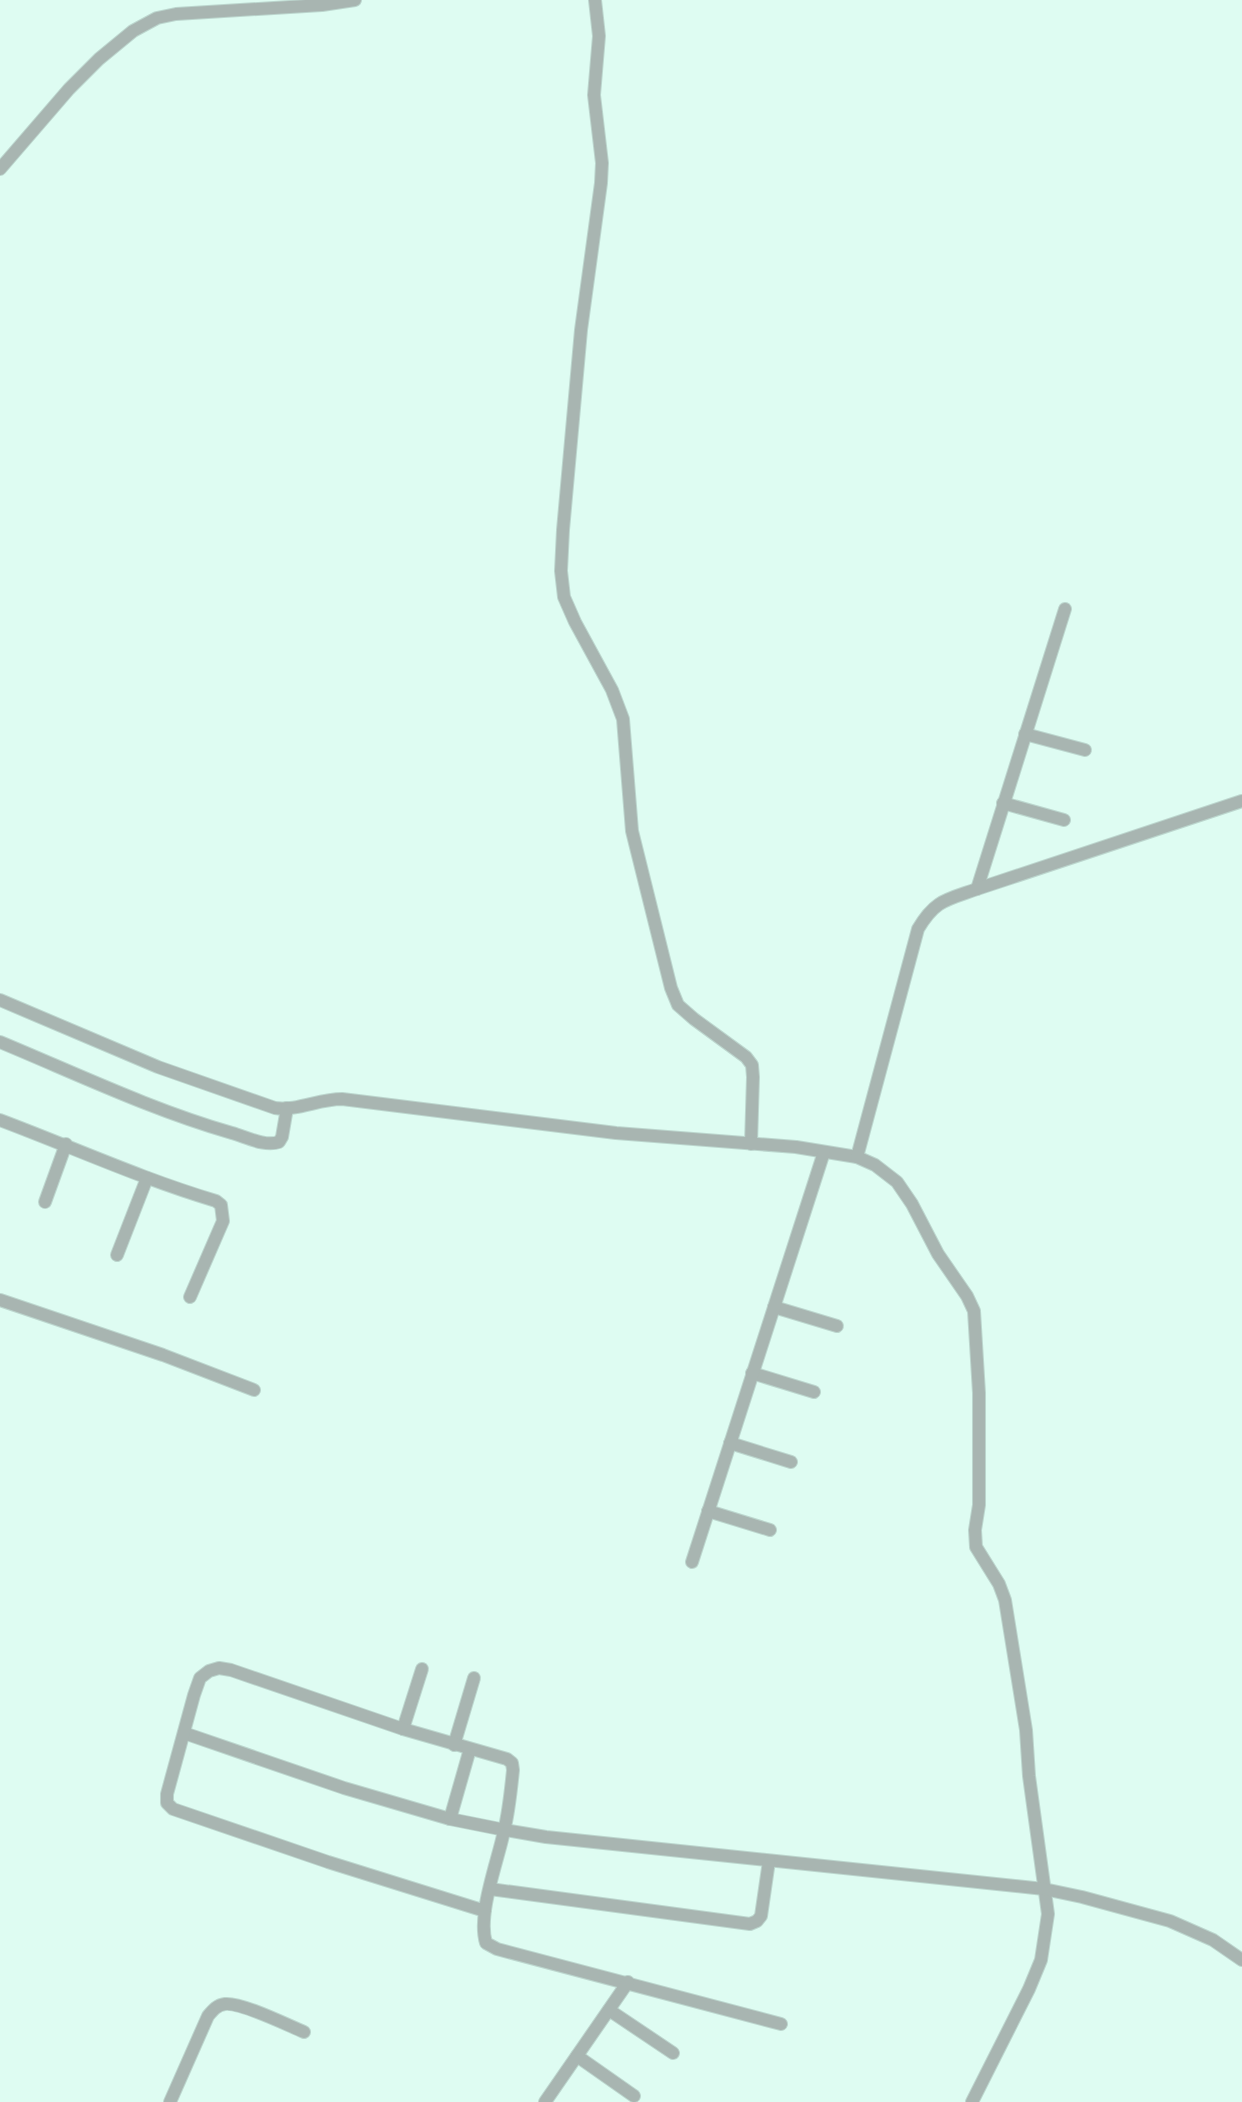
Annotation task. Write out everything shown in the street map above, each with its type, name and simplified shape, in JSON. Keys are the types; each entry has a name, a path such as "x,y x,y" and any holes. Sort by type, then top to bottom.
{"street":[{"path":"0,169 69,89 99,59 133,31 157,18 176,14 322,4 355,0"},
{"path":"595,0 599,36 594,95 602,163 580,330 563,530 561,571 564,597 575,622 612,690 623,720 632,831 640,871 671,988 678,1004 694,1019 746,1056 752,1065 751,1144"},
{"path":"977,889 1065,608"},
{"path":"1025,734 1084,750"},
{"path":"857,1157 918,929 928,911 944,900 1242,801"},
{"path":"1003,803 1064,820"},
{"path":"0,1000 158,1067 264,1105 287,1108 342,1098 616,1133 751,1144 824,1152 857,1157 875,1165 897,1182 912,1204 938,1254 967,1296 974,1311 979,1393 979,1505 976,1530 976,1547 999,1584 1005,1600 1026,1730 1029,1776 1048,1914 1041,1960 1029,1989 972,2102"},
{"path":"0,1042 156,1108 189,1120 265,1143 279,1142 282,1137 287,1108"},
{"path":"0,1120 66,1144 147,1178 216,1201 221,1205 223,1221 190,1297"},
{"path":"45,1202 66,1144"},
{"path":"692,1562 824,1152"},
{"path":"117,1255 147,1178"},
{"path":"0,1300 163,1355 254,1390"},
{"path":"774,1307 837,1326"},
{"path":"752,1373 814,1392"},
{"path":"730,1443 791,1462"},
{"path":"708,1511 770,1530"},
{"path":"486,1911 328,1862 173,1809 167,1803 167,1794 200,1678 209,1671 219,1668 231,1670 403,1729 507,1759 512,1763 514,1770 505,1830 486,1911 483,1932 486,1943 497,1949 628,1982 781,2024"},
{"path":"403,1729 422,1669"},
{"path":"454,1744 474,1678"},
{"path":"184,1733 344,1788 450,1819 546,1837 1044,1889 1082,1897 1170,1921 1213,1940 1242,1960"},
{"path":"450,1819 470,1749"},
{"path":"490,1890 750,1924 757,1922 761,1916 769,1861"},
{"path":"548,2101 628,1982"},
{"path":"170,2102 208,2016 215,2007 225,2004 238,2005 304,2032"},
{"path":"609,2010 673,2053"},
{"path":"577,2056 634,2096"}]}
